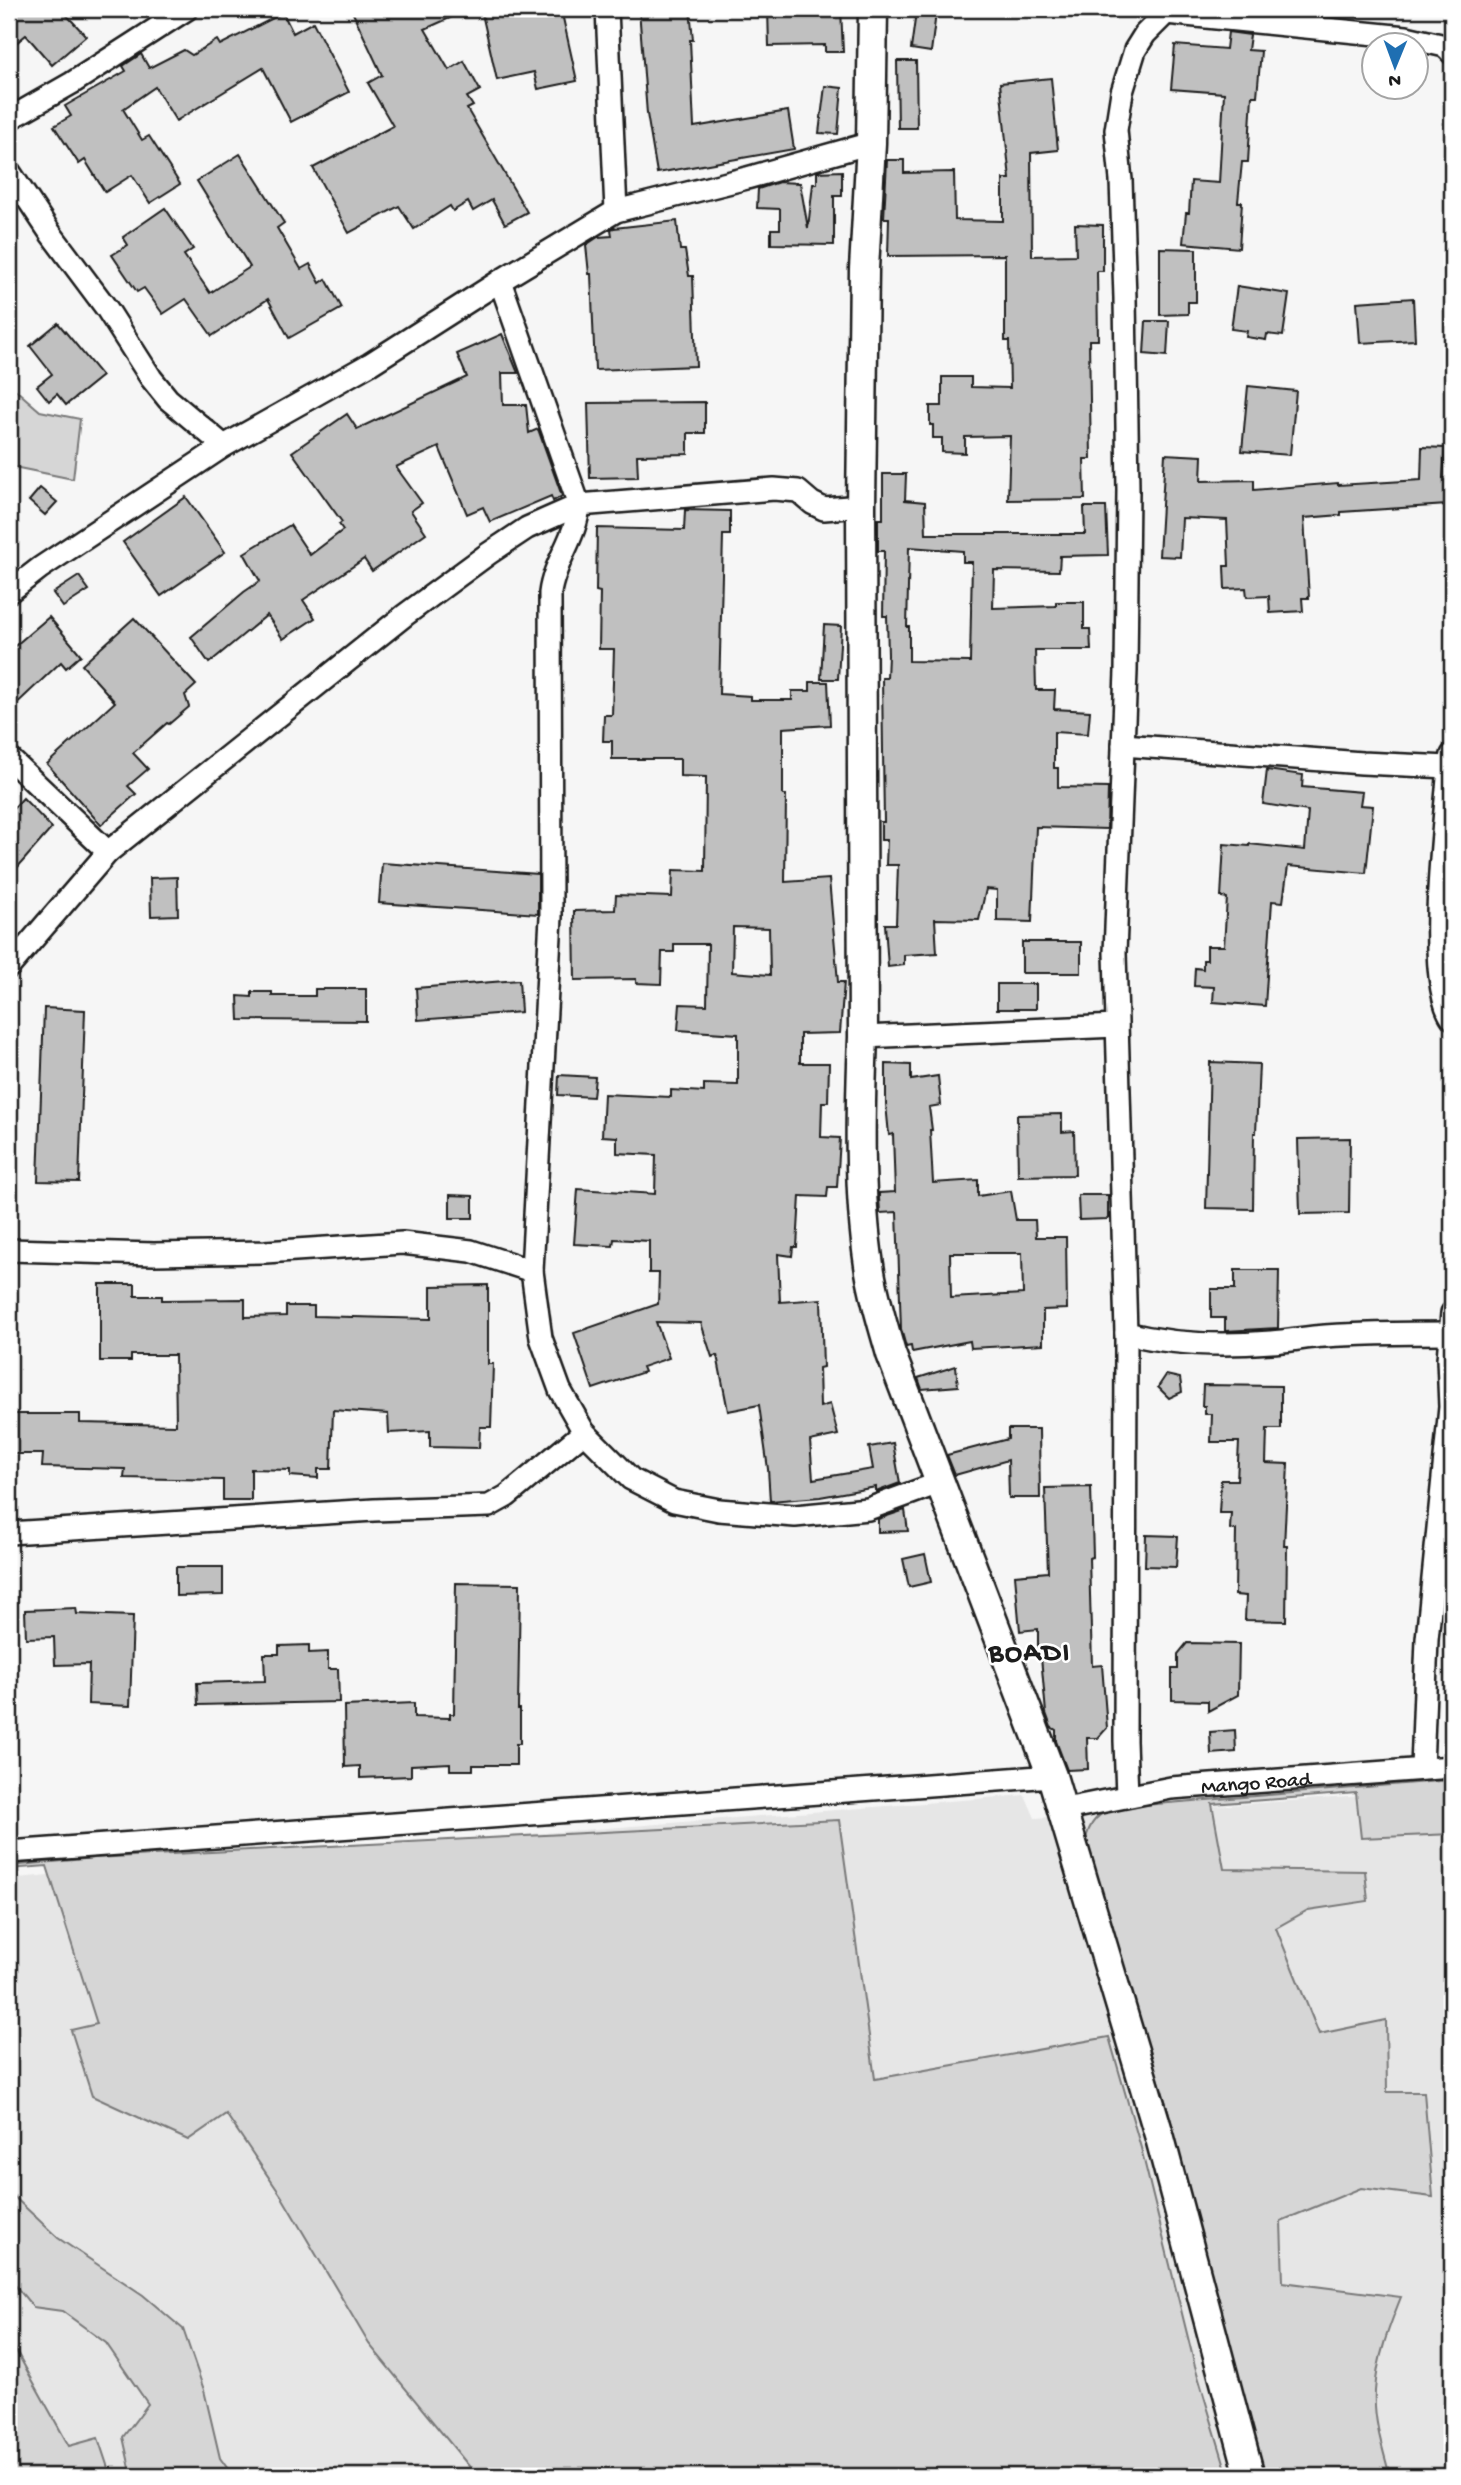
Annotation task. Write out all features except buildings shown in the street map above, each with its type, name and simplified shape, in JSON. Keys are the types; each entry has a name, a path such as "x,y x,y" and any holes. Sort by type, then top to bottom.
{"street":[{"path":"9,120 187,9"},
{"path":"607,9 616,211"},
{"path":"873,9 871,143 864,269 861,506 861,1083 863,1193 869,1265 891,1354 1062,1807 1160,2138 1250,2476"},
{"path":"1128,1796 1125,1741 1126,1333 1115,953 1126,671 1127,428 1121,193 1116,130 1122,92 1135,50 1145,34 1167,11 1406,37 1445,46 1452,53"},
{"path":"9,592 40,568 224,446 370,364 616,211 871,143"},
{"path":"9,171 51,234 107,309 150,378 167,399 224,446"},
{"path":"500,281 579,505 576,525 556,566 550,593 551,917 532,1271 541,1338 560,1390 584,1432 631,1479 674,1501 719,1510 795,1516 868,1510 939,1483"},
{"path":"9,967 108,852 405,615 527,528 579,505 774,489 798,491 824,509 861,506"},
{"path":"1123,745 1348,762 1451,760 1438,905 1438,956 1444,1000 1452,1018"},
{"path":"9,758 108,852"},
{"path":"863,1037 1117,1026"},
{"path":"9,1250 168,1254 265,1252 402,1244 471,1251 532,1271"},
{"path":"1126,1333 1155,1340 1209,1344 1270,1343 1324,1336 1410,1332 1451,1323 1450,1407 1427,1639 1422,1768"},
{"path":"9,1533 374,1510 489,1506 508,1496 584,1432"},
{"name":"Mango Road","path":"1062,1807 1075,1807 1171,1788 1452,1767"},
{"path":"9,1852 1052,1776"}],"shaded area":[{"path":"9,384 40,411 80,419 73,479 9,464"},
{"path":"1452,1780 1452,1834 1361,1838 1356,1793 1212,1804 1224,1869 1365,1871 1368,1901 1308,1910 1276,1928 1319,2034 1386,2020 1387,2092 1424,2092 1433,2197 1361,2188 1281,2221 1283,2282 1401,2297 1381,2355 1375,2391 1377,2423 1390,2476 1263,2476 1168,2110 1085,1843 1096,1819 1119,1807"},
{"path":"1452,1790 1452,2476 9,2476 9,1879 165,1863 1025,1795 1035,1818"},
{"path":"839,1820 875,2079 1109,2037 1141,2148 1195,2366 1228,2476 477,2476 369,2344 282,2197 226,2114 188,2140 92,2096 71,2030 97,2024 47,1866 9,1869 9,1866 95,1858"},
{"path":"9,2192 58,2238 143,2295 183,2329 204,2390 220,2458 233,2476 146,2476 130,2468 123,2437 148,2404 106,2343 62,2311 33,2307 9,2278"},
{"path":"9,2338 69,2446 98,2438 110,2474 9,2476"}],"district":[{"name":"BOADI","path":"1030,1650"}]}
